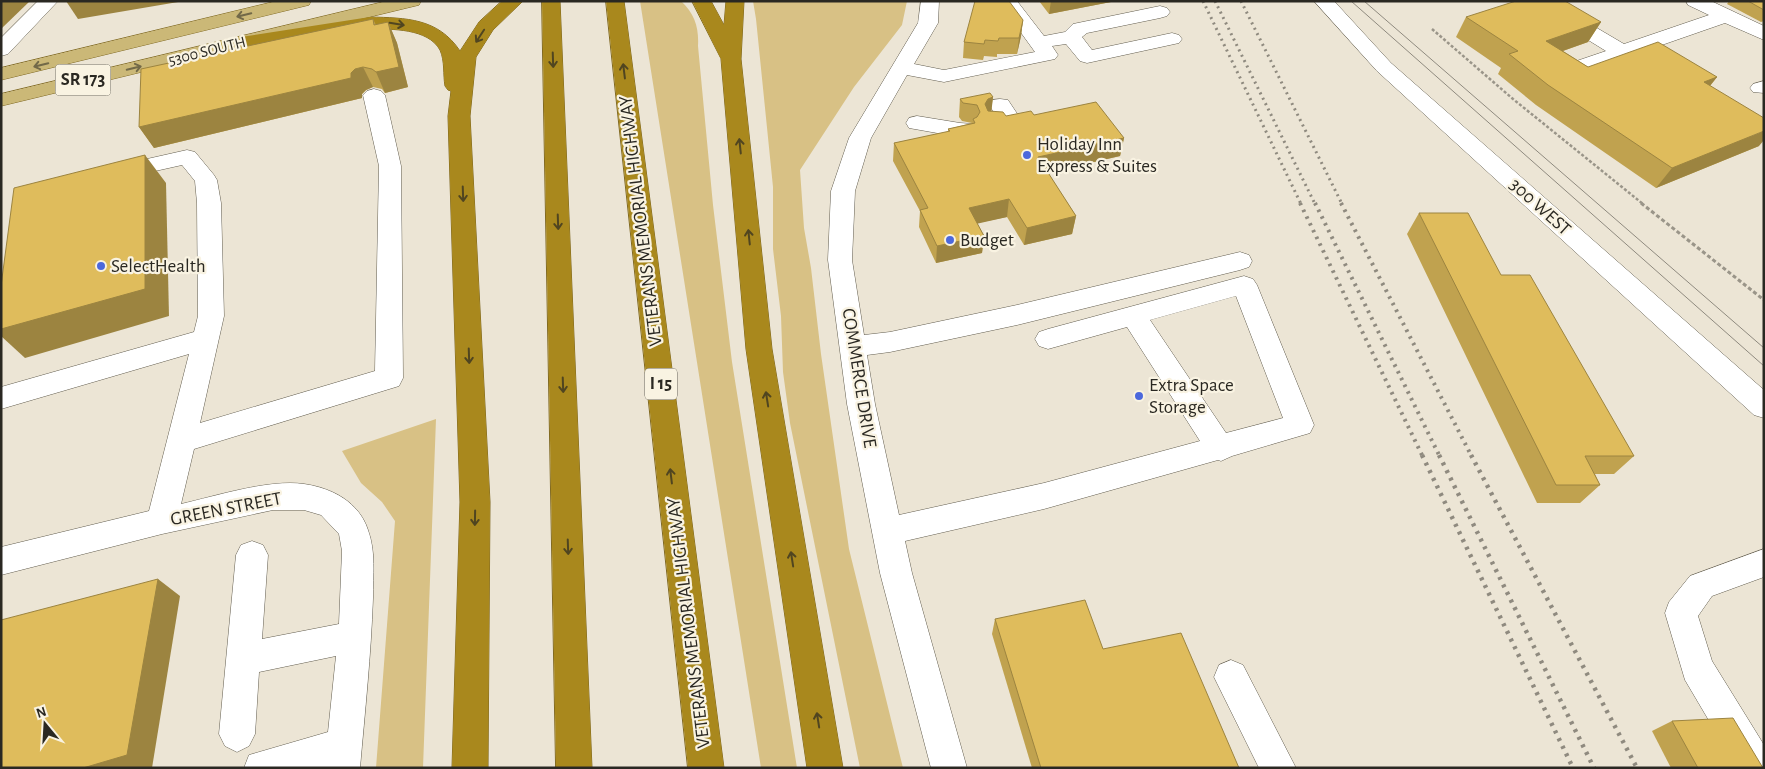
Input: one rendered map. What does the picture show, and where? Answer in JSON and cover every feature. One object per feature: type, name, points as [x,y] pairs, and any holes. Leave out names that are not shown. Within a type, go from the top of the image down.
[{"type":"highway","points":[[459,116],[466,57],[486,26],[514,1]]},
{"type":"highway","name":"VETERANS MEMORIAL HIGHWAY","points":[[615,1],[706,768]]},
{"type":"highway","points":[[701,1],[731,59]]},
{"type":"highway","points":[[735,1],[731,59],[760,349],[825,768]]},
{"type":"highway","points":[[551,6],[574,768]]},
{"type":"highway","points":[[228,45],[370,23],[391,23],[433,31],[450,50],[459,116],[475,502],[470,768]]},
{"type":"main road","name":"5300 SOUTH","points":[[1,74],[302,1]]},
{"type":"main road","name":"5300 SOUTH","points":[[1,100],[412,1]]},
{"type":"street","points":[[1,50],[49,1]]},
{"type":"street","name":"COMMERCE DRIVE","points":[[930,1],[928,23],[860,138],[843,191],[840,260],[861,404],[896,573],[950,768]]},
{"type":"street","points":[[902,68],[944,76],[1048,56],[1007,1]]},
{"type":"street","name":"300 WEST","points":[[1323,1],[1384,68],[1764,407]]},
{"type":"street","points":[[1695,1],[1764,34]]},
{"type":"street","points":[[1545,5],[1624,53]]},
{"type":"street","points":[[1038,43],[1071,37],[1080,28],[1160,12]]},
{"type":"street","points":[[1566,71],[1624,53],[1726,16]]},
{"type":"street","points":[[1071,37],[1087,57],[1172,40]]},
{"type":"street","points":[[180,441],[389,378],[390,166],[374,96]]},
{"type":"street","points":[[917,122],[960,130],[966,129]]},
{"type":"street","points":[[90,179],[186,149],[206,180],[209,203],[211,316],[162,521]]},
{"type":"street","points":[[852,346],[890,342],[1017,316],[1240,261]]},
{"type":"street","points":[[887,531],[1044,496],[1300,426],[1244,285],[1048,338]]},
{"type":"street","points":[[1133,315],[1221,449]]},
{"type":"street","points":[[1,398],[206,340]]},
{"type":"street","name":"GREEN STREET","points":[[1,561],[162,521],[273,497],[304,497],[331,505],[344,517],[353,530],[358,551],[355,638],[343,756]]},
{"type":"street","points":[[237,734],[252,555]]},
{"type":"street","points":[[1757,768],[1697,668],[1680,613],[1701,586],[1764,563]]},
{"type":"street","points":[[243,659],[312,644],[355,638]]},
{"type":"street","points":[[1231,677],[1278,768]]},
{"type":"street","points":[[262,768],[343,756]]},
{"type":"path","points":[[1432,30],[1592,164],[1764,300]]},
{"type":"shaded area","points":[[640,1],[681,1],[690,11],[697,27],[713,205],[732,362],[797,768],[761,768]]},
{"type":"shaded area","points":[[753,1],[907,1],[902,25],[854,87],[800,170],[804,228],[849,549],[903,768],[860,768],[790,423],[783,372],[781,316],[773,249],[773,187]]},
{"type":"shaded area","points":[[436,419],[423,768],[376,768],[395,521],[382,502],[361,483],[342,451]]},
{"type":"building","points":[[975,1],[1009,1],[1023,20],[1019,38],[999,38],[998,41],[985,40],[984,44],[964,42]]},
{"type":"building","points":[[1516,1],[1565,1],[1601,22],[1546,41],[1588,67],[1658,42],[1717,77],[1704,82],[1764,118],[1764,131],[1672,168],[1548,85],[1509,54],[1518,51],[1466,17]]},
{"type":"building","points":[[1748,1],[1764,1],[1764,10]]},
{"type":"building","points":[[373,19],[374,25],[388,22],[399,67],[376,72],[363,67],[355,69],[351,73],[351,78],[139,127],[141,69]]},
{"type":"building","points":[[990,93],[993,97],[988,99],[985,104],[988,111],[1003,112],[1006,116],[1031,111],[1034,115],[1096,102],[1124,138],[1038,157],[1076,216],[1027,228],[1009,199],[969,208],[984,236],[937,246],[920,210],[928,208],[894,143],[950,131],[948,129],[975,123],[973,119],[980,112],[977,105],[963,103],[960,99]]},
{"type":"building","points":[[145,155],[145,289],[1,329],[1,286],[14,188]]},
{"type":"building","points":[[1419,213],[1468,213],[1501,275],[1530,275],[1634,456],[1585,456],[1600,485],[1556,485]]},
{"type":"building","points":[[158,579],[127,755],[83,768],[1,768],[1,620]]},
{"type":"building","points":[[1085,600],[1103,649],[1181,633],[1239,768],[1041,768],[995,619]]},
{"type":"building","points":[[1733,718],[1763,768],[1698,768],[1672,721]]},
{"type":"tram line","points":[[1351,1],[1764,366]]},
{"type":"tram line","points":[[1364,1],[1764,348]]},
{"type":"railway","points":[[1203,1],[1301,204]]},
{"type":"railway","points":[[1215,1],[1315,204]]},
{"type":"railway","points":[[1241,1],[1342,204]]},
{"type":"railway","points":[[1300,203],[1423,457]]},
{"type":"railway","points":[[1315,203],[1440,457]]},
{"type":"railway","points":[[1341,203],[1472,457]]},
{"type":"railway","points":[[1422,455],[1573,768]]},
{"type":"railway","points":[[1439,455],[1594,768]]},
{"type":"railway","points":[[1471,455],[1637,768]]},
{"type":"place","name":"Holiday Inn Express & Suites","points":[[1027,155]]},
{"type":"place","name":"Budget","points":[[950,240]]},
{"type":"place","name":"SelectHealth","points":[[101,266]]},
{"type":"place","name":"Extra Space Storage","points":[[1139,396]]}]
